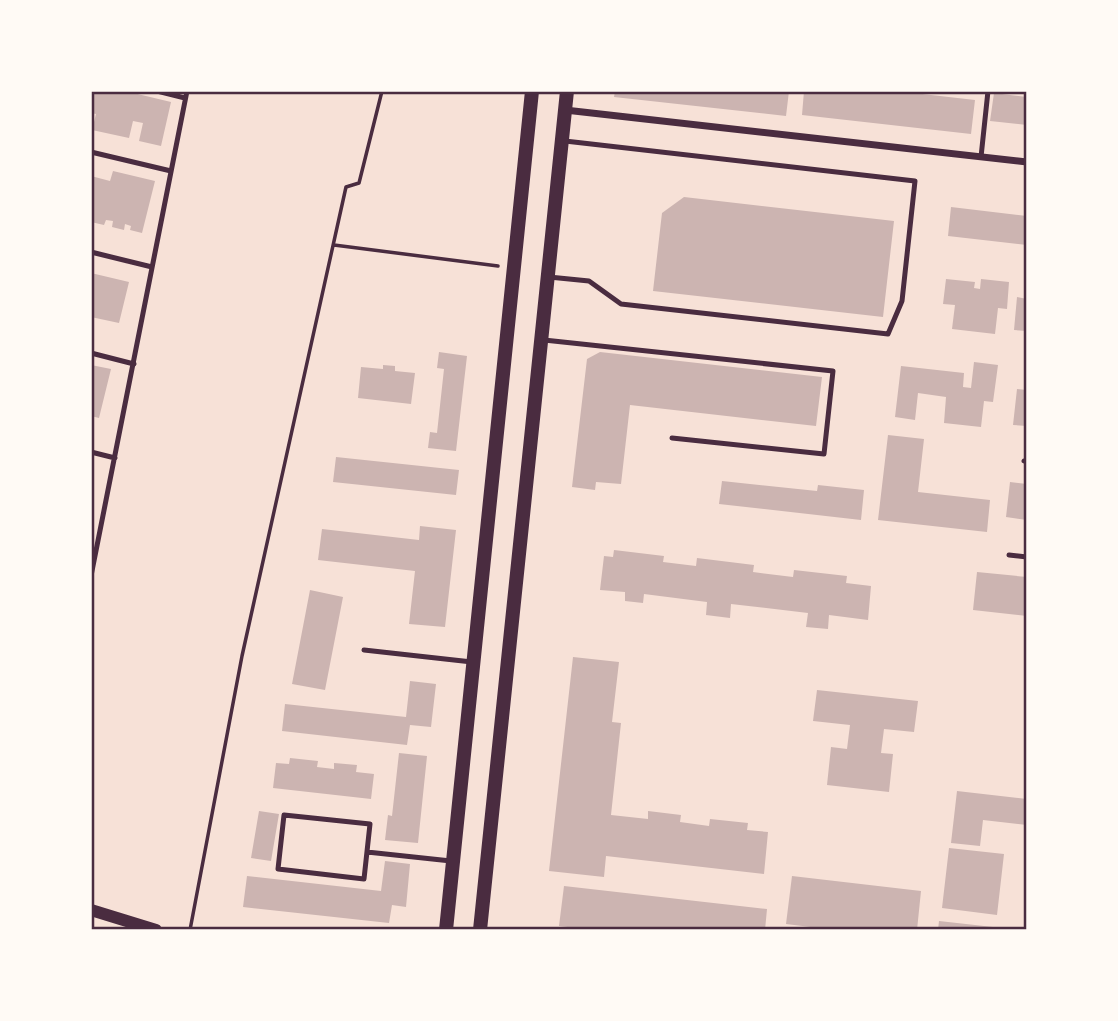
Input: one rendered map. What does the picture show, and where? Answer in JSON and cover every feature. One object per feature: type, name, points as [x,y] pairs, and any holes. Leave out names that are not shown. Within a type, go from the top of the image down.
[{"type":"main road","points":[[446,930],[532,91]]},
{"type":"main road","points":[[480,930],[567,91]]},
{"type":"street","points":[[565,110],[1027,162]]},
{"type":"street","points":[[91,910],[156,930]]},
{"type":"lane","points":[[91,576],[94,543],[115,458],[186,94],[158,91]]},
{"type":"lane","points":[[981,157],[988,91]]},
{"type":"lane","points":[[548,276],[589,281],[621,304],[888,334],[902,301],[915,181],[562,141]]},
{"type":"lane","points":[[91,152],[171,171]]},
{"type":"lane","points":[[91,252],[152,267]]},
{"type":"lane","points":[[541,339],[833,371],[824,454],[672,438]]},
{"type":"lane","points":[[91,353],[134,363]]},
{"type":"lane","points":[[91,452],[115,458]]},
{"type":"lane","points":[[1009,555],[1027,557]]},
{"type":"lane","points":[[364,650],[473,662]]},
{"type":"lane","points":[[284,815],[370,824],[367,852],[364,879],[278,869],[284,815]]},
{"type":"lane","points":[[367,852],[453,862]]},
{"type":"path","points":[[190,930],[242,656],[346,187],[359,183],[382,91]]},
{"type":"path","points":[[334,245],[514,268]]},
{"type":"building","points":[[91,91],[125,91],[171,102],[161,146],[139,141],[143,123],[133,121],[129,138],[92,130],[96,114],[91,113]]},
{"type":"building","points":[[615,91],[789,91],[786,116],[614,97]]},
{"type":"building","points":[[804,91],[896,91],[975,100],[971,134],[802,115]]},
{"type":"building","points":[[994,93],[1027,97],[1027,125],[990,121]]},
{"type":"building","points":[[113,171],[155,181],[142,233],[130,230],[131,226],[125,224],[124,230],[112,227],[113,221],[106,220],[104,225],[91,222],[91,176],[110,181]]},
{"type":"building","points":[[684,197],[894,221],[883,317],[653,291],[662,213]]},
{"type":"building","points":[[951,207],[1027,216],[1027,245],[948,236]]},
{"type":"building","points":[[91,273],[129,282],[119,323],[91,317]]},
{"type":"building","points":[[946,279],[975,282],[974,288],[980,289],[981,279],[1009,282],[1007,309],[998,308],[995,334],[952,329],[955,305],[943,304]]},
{"type":"building","points":[[1017,297],[1027,299],[1027,331],[1014,330]]},
{"type":"building","points":[[439,352],[467,356],[456,451],[428,448],[430,432],[437,433],[444,369],[437,368]]},
{"type":"building","points":[[600,352],[822,377],[816,426],[630,405],[621,484],[596,482],[595,490],[572,487],[587,359]]},
{"type":"building","points":[[974,362],[998,365],[993,402],[984,401],[981,427],[944,423],[946,397],[918,393],[915,420],[895,417],[901,366],[964,373],[963,387],[971,388]]},
{"type":"building","points":[[91,365],[111,369],[99,418],[91,416]]},
{"type":"building","points":[[383,365],[395,366],[395,371],[415,373],[411,404],[358,398],[361,367],[383,369]]},
{"type":"building","points":[[1017,389],[1027,390],[1027,426],[1013,425]]},
{"type":"building","points":[[888,435],[924,439],[918,492],[990,500],[987,532],[878,520]]},
{"type":"building","points":[[336,457],[459,470],[456,495],[333,482]]},
{"type":"building","points":[[722,481],[817,491],[818,485],[864,490],[861,520],[719,504]]},
{"type":"building","points":[[1010,482],[1027,484],[1027,520],[1006,517]]},
{"type":"building","points":[[420,526],[456,530],[445,627],[409,624],[415,571],[318,560],[322,529],[419,540]]},
{"type":"building","points":[[614,550],[664,556],[663,562],[696,566],[697,558],[754,565],[753,572],[793,577],[794,570],[847,576],[846,583],[871,586],[868,620],[829,615],[828,629],[806,627],[808,613],[731,604],[730,618],[706,615],[707,602],[644,594],[643,603],[625,601],[625,592],[600,590],[604,556],[613,557]]},
{"type":"building","points":[[977,572],[1027,577],[1027,616],[973,610]]},
{"type":"building","points":[[310,590],[343,597],[325,690],[292,684]]},
{"type":"building","points":[[573,657],[619,662],[612,722],[621,723],[611,815],[648,819],[648,811],[681,815],[680,822],[709,826],[710,819],[748,823],[747,830],[768,832],[764,874],[606,856],[604,877],[549,871]]},
{"type":"building","points":[[410,681],[436,684],[431,727],[410,725],[407,745],[282,731],[285,704],[406,717]]},
{"type":"building","points":[[817,690],[918,701],[914,732],[884,729],[881,753],[893,754],[889,792],[827,785],[831,747],[847,749],[850,725],[813,721]]},
{"type":"building","points":[[399,753],[427,756],[418,843],[385,840],[388,815],[392,816]]},
{"type":"building","points":[[290,758],[318,761],[317,767],[334,769],[334,763],[357,765],[356,772],[374,774],[371,799],[273,788],[276,763],[289,764]]},
{"type":"building","points":[[957,791],[1027,799],[1027,825],[983,820],[980,846],[951,843]]},
{"type":"building","points":[[259,811],[279,814],[271,861],[251,858]]},
{"type":"building","points":[[949,848],[1004,854],[997,915],[942,908]]},
{"type":"building","points":[[385,861],[410,864],[406,907],[392,905],[389,923],[243,907],[247,876],[381,891]]},
{"type":"building","points":[[792,876],[921,891],[917,930],[835,930],[786,924]]},
{"type":"building","points":[[564,886],[767,909],[765,930],[593,930],[559,926]]},
{"type":"building","points":[[939,921],[1002,928],[1002,930],[938,930]]}]
